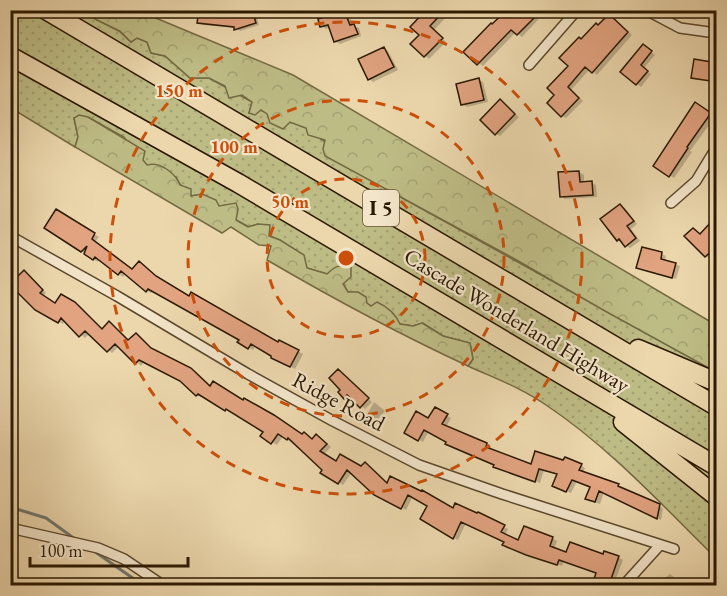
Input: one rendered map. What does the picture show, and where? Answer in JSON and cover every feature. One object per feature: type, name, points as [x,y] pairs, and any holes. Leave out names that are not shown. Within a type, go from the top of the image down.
[{"type":"highway","name":"Cascade Wonderland Highway","points":[[46,10],[717,406]]},
{"type":"highway","name":"Cascade Wonderland Highway","points":[[10,56],[238,183],[717,466]]},
{"type":"highway","points":[[576,323],[717,382]]},
{"type":"highway","points":[[567,378],[717,495]]},
{"type":"street","points":[[528,64],[577,10]]},
{"type":"street","points":[[646,10],[680,28],[717,33]]},
{"type":"street","points":[[671,203],[696,181],[717,148]]},
{"type":"street","name":"Ridge Road","points":[[10,236],[248,374],[419,465],[674,549]]},
{"type":"street","points":[[10,528],[98,548],[124,559],[164,585]]},
{"type":"street","points":[[623,585],[660,545]]},
{"type":"green space","points":[[77,10],[84,14],[91,13],[95,19],[119,31],[131,42],[137,38],[147,42],[151,53],[165,56],[190,78],[209,78],[252,102],[249,113],[260,110],[306,128],[397,195],[716,372],[716,558],[634,477],[569,421],[527,393],[468,366],[473,359],[470,343],[443,336],[423,323],[413,326],[400,324],[348,292],[343,283],[327,274],[307,268],[280,240],[269,236],[258,224],[249,227],[236,220],[228,206],[205,203],[185,190],[176,177],[147,166],[124,137],[88,117],[74,118],[78,137],[75,147],[11,108],[10,11]]},
{"type":"green space","points":[[77,11],[139,11],[293,75],[716,325],[716,372],[325,156],[323,149],[325,140],[308,135],[306,128],[290,122],[283,129],[270,123],[267,114],[261,110],[255,115],[249,113],[252,102],[242,95],[229,98],[225,86],[209,78],[190,78],[165,56],[151,53],[147,42],[137,38],[131,42],[120,31],[95,19],[91,13],[84,14]]},
{"type":"green space","points":[[79,115],[88,117],[145,151],[143,160],[147,165],[162,166],[175,176],[180,185],[191,189],[191,196],[202,194],[216,200],[219,206],[236,203],[238,209],[236,220],[248,227],[258,224],[270,225],[269,236],[304,255],[307,268],[327,274],[338,266],[351,267],[351,277],[343,284],[348,292],[358,292],[366,297],[367,303],[371,306],[377,302],[385,306],[400,324],[413,326],[422,323],[443,336],[470,343],[473,359],[468,366],[366,315],[267,260],[271,246],[259,245],[231,227],[222,233],[75,147],[78,137],[74,118]]},
{"type":"building","points":[[199,10],[242,10],[242,13],[252,10],[256,23],[234,30],[234,27],[197,23]]},
{"type":"building","points":[[344,10],[350,25],[354,24],[358,34],[334,42],[328,25],[320,27],[318,19]]},
{"type":"building","points":[[426,10],[445,10],[430,26],[443,38],[424,57],[410,44],[419,35],[410,27]]},
{"type":"building","points":[[507,10],[542,10],[517,35],[511,30],[477,65],[463,52]]},
{"type":"building","points":[[609,14],[628,32],[592,73],[585,67],[568,87],[579,98],[561,117],[547,103],[554,95],[547,88],[568,66],[559,58],[579,37],[581,39],[596,23],[598,25]]},
{"type":"building","points":[[643,44],[652,51],[641,65],[648,71],[636,85],[620,72]]},
{"type":"building","points":[[384,47],[394,67],[368,80],[358,59]]},
{"type":"building","points":[[694,59],[717,63],[717,82],[691,78]]},
{"type":"building","points":[[479,78],[484,100],[461,105],[456,84]]},
{"type":"building","points":[[500,99],[515,114],[495,135],[480,120]]},
{"type":"building","points":[[695,102],[711,113],[669,177],[653,166]]},
{"type":"building","points":[[579,171],[580,182],[592,181],[593,195],[560,197],[558,172]]},
{"type":"building","points":[[620,204],[634,221],[627,226],[636,238],[625,247],[619,239],[617,241],[600,219]]},
{"type":"building","points":[[56,209],[95,233],[92,239],[132,269],[139,261],[156,276],[189,296],[191,292],[278,342],[279,340],[299,350],[290,367],[271,358],[251,344],[248,349],[237,342],[239,340],[148,289],[146,292],[121,271],[118,275],[95,257],[93,260],[84,254],[87,246],[81,252],[44,228]]},
{"type":"building","points":[[711,222],[717,228],[717,246],[705,257],[684,236],[693,228],[700,234]]},
{"type":"building","points":[[642,247],[662,252],[661,259],[676,263],[672,278],[636,268]]},
{"type":"building","points":[[10,269],[18,276],[24,270],[43,290],[40,293],[55,303],[61,294],[75,302],[102,329],[109,321],[128,340],[136,333],[151,348],[191,368],[210,386],[213,381],[243,400],[244,398],[274,415],[302,434],[304,432],[312,439],[316,434],[327,444],[320,451],[336,461],[340,454],[361,466],[365,462],[387,483],[390,476],[422,490],[453,508],[455,503],[478,512],[505,525],[501,532],[518,540],[524,526],[553,537],[550,546],[566,552],[570,542],[603,554],[604,551],[619,556],[609,585],[594,579],[596,573],[559,560],[557,565],[526,555],[502,545],[504,542],[461,522],[453,539],[420,519],[427,506],[408,495],[401,509],[374,495],[347,470],[338,484],[320,473],[322,470],[288,438],[287,440],[278,434],[271,444],[260,436],[263,432],[226,409],[225,411],[198,394],[196,396],[180,381],[139,360],[135,364],[115,344],[107,352],[85,331],[79,337],[61,318],[58,323],[35,310],[10,285]]},
{"type":"building","points":[[338,369],[369,398],[360,408],[347,395],[344,399],[338,392],[340,390],[329,378]]},
{"type":"building","points":[[435,407],[448,414],[442,424],[487,443],[486,447],[531,464],[535,451],[563,460],[565,457],[582,464],[579,470],[619,484],[618,486],[660,504],[657,519],[599,491],[595,502],[585,499],[590,487],[572,480],[566,492],[552,486],[557,474],[539,469],[535,482],[493,467],[494,465],[445,444],[446,442],[424,430],[418,441],[404,433],[416,411],[428,418]]},
{"type":"waterway","points":[[10,507],[46,518],[75,539]]},
{"type":"waterway","points":[[91,549],[144,586]]}]
